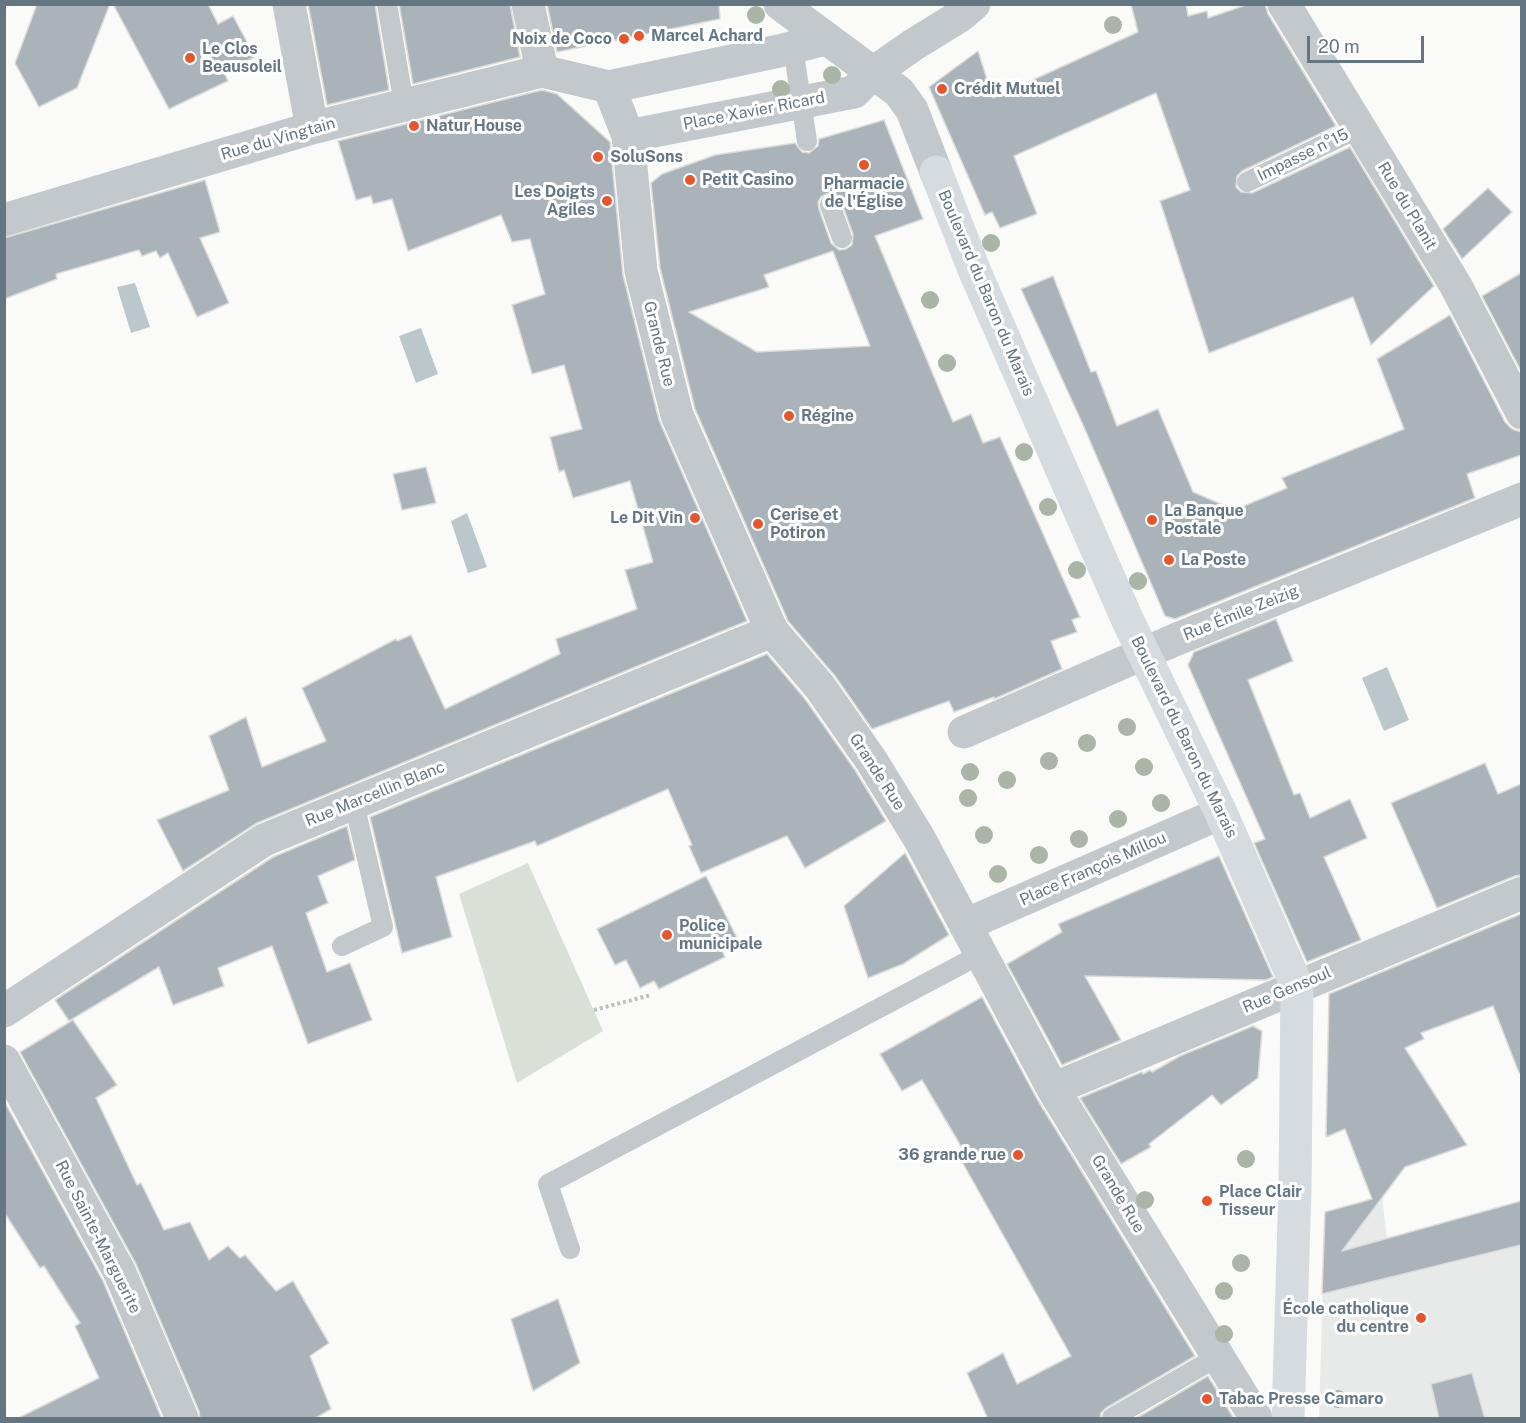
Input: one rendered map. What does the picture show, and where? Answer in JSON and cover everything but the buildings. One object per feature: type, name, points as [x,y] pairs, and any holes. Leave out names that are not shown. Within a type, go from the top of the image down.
[{"type":"main road","name":"Boulevard du Baron du Marais","points":[[936,172],[980,283],[1143,654],[1221,813],[1297,986],[1295,1188],[1288,1419]]},
{"type":"street","points":[[289,4],[312,129]]},
{"type":"street","points":[[528,4],[548,72],[609,87],[825,39]]},
{"type":"street","points":[[780,4],[873,73]]},
{"type":"street","name":"Place Xavier Ricard","points":[[628,136],[854,92],[873,73],[960,16],[974,4]]},
{"type":"street","name":"Rue du Planit","points":[[1284,4],[1456,286],[1521,413]]},
{"type":"street","name":"Rue du Vingtain","points":[[4,220],[312,129],[548,72]]},
{"type":"street","name":"Boulevard du Baron du Marais","points":[[873,73],[899,92],[912,110],[936,172]]},
{"type":"street","name":"Grande Rue","points":[[609,87],[628,136],[641,271],[677,415],[772,631],[820,687],[871,760],[919,838],[1053,1089],[1256,1419]]},
{"type":"street","name":"Rue Émile Zeizig","points":[[964,732],[1143,654],[1521,499]]},
{"type":"street","name":"Rue Marcellin Blanc","points":[[4,1011],[264,840],[772,631]]},
{"type":"street","name":"Place François Millou","points":[[965,925],[1221,813]]},
{"type":"street","name":"Rue Gensoul","points":[[1053,1089],[1521,893]]},
{"type":"street","name":"Rue Sainte-Marguerite","points":[[4,1060],[120,1273],[182,1419]]},
{"type":"lane","points":[[387,4],[404,105]]},
{"type":"lane","points":[[793,47],[807,141]]},
{"type":"lane","name":"Impasse n°15","points":[[1247,182],[1359,128]]},
{"type":"lane","points":[[830,205],[842,238]]},
{"type":"lane","points":[[342,946],[383,927],[354,803]]},
{"type":"lane","points":[[570,1249],[548,1184],[981,954]]},
{"type":"lane","points":[[1113,1419],[1217,1357]]},
{"type":"path","points":[[594,1010],[651,994]]},
{"type":"shaded area","points":[[135,283],[150,327],[131,333],[117,287]]},
{"type":"shaded area","points":[[421,328],[438,374],[416,383],[399,336]]},
{"type":"shaded area","points":[[467,513],[487,567],[468,573],[451,521]]},
{"type":"shaded area","points":[[1387,667],[1409,720],[1384,731],[1362,678]]},
{"type":"shaded area","points":[[528,863],[603,1031],[517,1083],[459,894]]},
{"type":"shaded area","name":"École catholique du centre","points":[[1382,1196],[1387,1239],[1521,1201],[1521,1418],[1319,1418],[1325,1212]]},
{"type":"place","name":"Marcel Achard","points":[[639,36]]},
{"type":"place","name":"Noix de Coco","points":[[624,39]]},
{"type":"place","name":"Le Clos Beausoleil","points":[[190,58]]},
{"type":"place","name":"Crédit Mutuel","points":[[942,89]]},
{"type":"place","name":"Natur House","points":[[414,126]]},
{"type":"place","name":"SoluSons","points":[[598,157]]},
{"type":"place","name":"Pharmacie de l'Église","points":[[864,165]]},
{"type":"place","name":"Petit Casino","points":[[690,180]]},
{"type":"place","name":"Les Doigts Agiles","points":[[607,201]]},
{"type":"place","name":"Régine","points":[[789,416]]},
{"type":"place","name":"Le Dit Vin","points":[[695,518]]},
{"type":"place","name":"La Banque Postale","points":[[1152,520]]},
{"type":"place","name":"Cerise et Potiron","points":[[758,524]]},
{"type":"place","name":"La Poste","points":[[1169,560]]},
{"type":"place","name":"Police municipale","points":[[667,935]]},
{"type":"place","name":"36 grande rue","points":[[1018,1155]]},
{"type":"place","name":"Place Clair Tisseur","points":[[1207,1201]]},
{"type":"place","name":"École catholique du centre","points":[[1421,1318]]},
{"type":"place","name":"Tabac Presse Camaro","points":[[1207,1399]]}]
